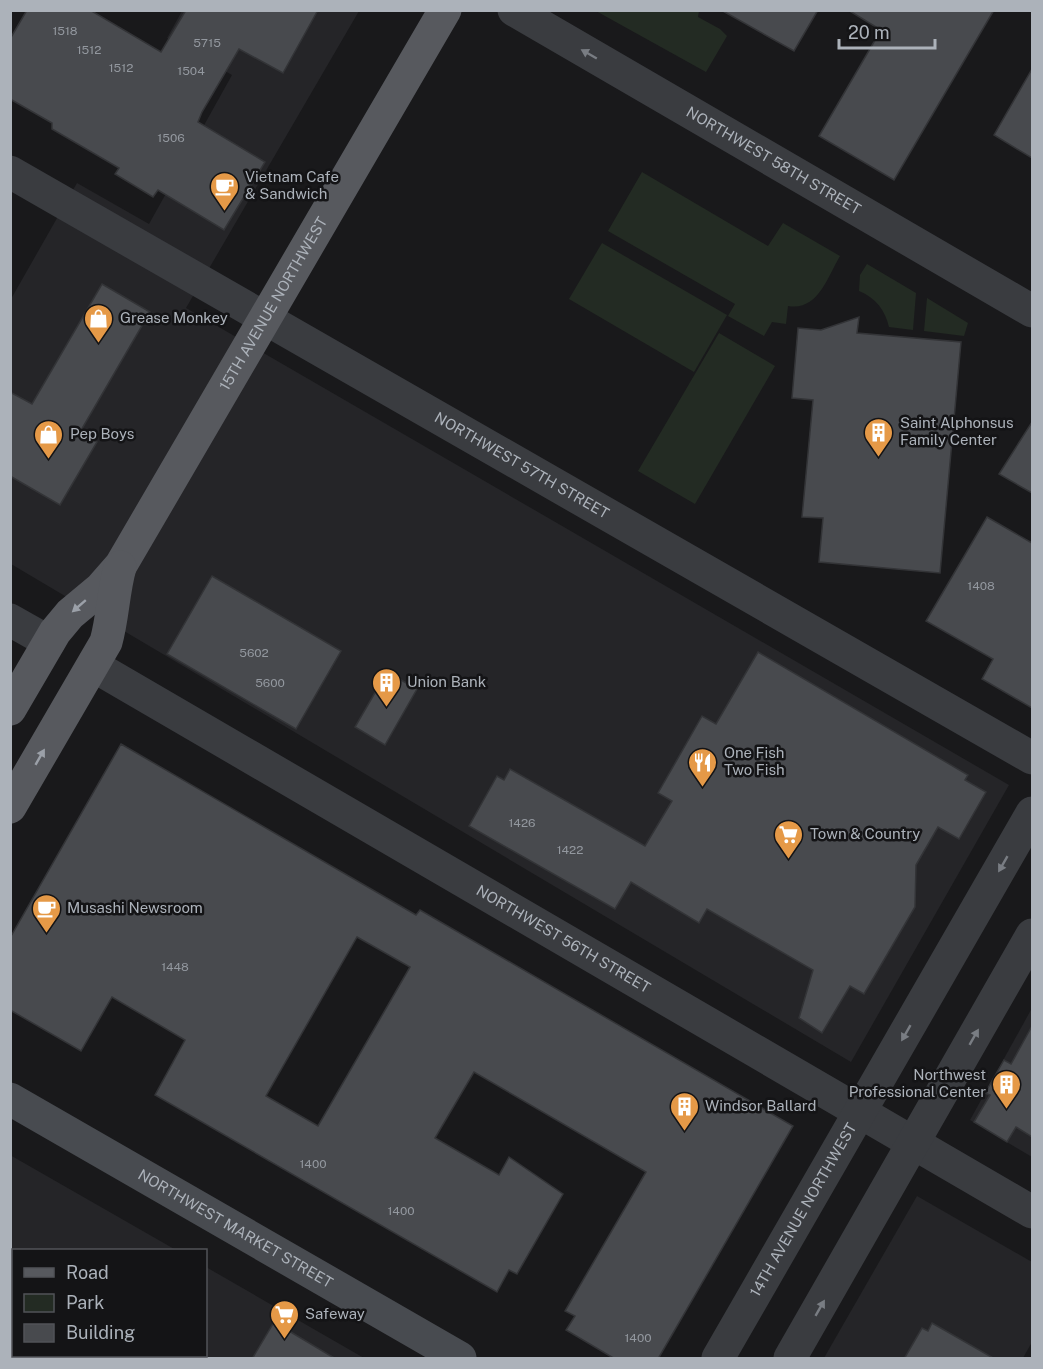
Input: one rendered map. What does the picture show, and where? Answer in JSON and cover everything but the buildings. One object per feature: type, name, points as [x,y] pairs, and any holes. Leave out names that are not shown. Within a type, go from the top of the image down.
[{"type":"main road","name":"15TH AVENUE NORTHWEST","points":[[10,709],[50,642],[70,614],[100,590],[121,565],[445,10]]},
{"type":"main road","name":"15TH AVENUE NORTHWEST","points":[[10,807],[94,666],[108,635],[115,584],[121,565]]},
{"type":"main road","name":"NORTHWEST MARKET STREET","points":[[10,1099],[460,1359]]},
{"type":"street","name":"NORTHWEST 58TH STREET","points":[[514,10],[1032,311]]},
{"type":"street","name":"NORTHWEST 57TH STREET","points":[[10,172],[1032,758]]},
{"type":"street","points":[[10,620],[50,642]]},
{"type":"street","name":"NORTHWEST 56TH STREET","points":[[94,666],[1032,1212]]},
{"type":"street","name":"14TH AVENUE NORTHWEST","points":[[718,1359],[1032,813]]},
{"type":"street","points":[[790,1359],[1032,935]]},
{"type":"shaded area","points":[[182,11],[359,11],[186,308],[1009,785],[851,1062],[11,564],[11,299],[77,183],[149,224],[232,75],[167,38]]},
{"type":"shaded area","name":"Northwest Professional Center","points":[[1032,1008],[1032,1157],[970,1120]]},
{"type":"shaded area","points":[[10,1155],[174,1249],[12,1249],[12,1357],[207,1357],[207,1268],[364,1358],[11,1358]]},
{"type":"shaded area","points":[[917,1196],[1032,1262],[1032,1342],[1023,1358],[824,1358]]},
{"type":"green space","points":[[596,11],[699,11],[698,17],[720,29],[727,36],[706,72]]},
{"type":"green space","points":[[642,172],[768,246],[783,223],[840,256],[826,283],[814,298],[798,306],[788,306],[786,324],[772,322],[764,336],[728,316],[735,304],[608,231]]},
{"type":"green space","points":[[602,243],[727,315],[694,372],[569,299]]},
{"type":"green space","points":[[867,264],[916,293],[913,330],[889,327],[879,305],[859,291],[860,275]]},
{"type":"green space","points":[[927,298],[968,323],[964,336],[924,331]]},
{"type":"green space","points":[[719,333],[775,366],[695,504],[638,471]]},
{"type":"place","name":"Vietnam Cafe & Sandwich","points":[[224,212]]},
{"type":"place","name":"Grease Monkey","points":[[99,344]]},
{"type":"place","name":"Saint Alphonsus Family Center","points":[[879,458]]},
{"type":"place","name":"Pep Boys","points":[[49,460]]},
{"type":"place","name":"Union Bank","points":[[386,708]]},
{"type":"place","name":"One Fish Two Fish","points":[[703,788]]},
{"type":"place","name":"Town & Country","points":[[789,860]]},
{"type":"place","name":"Musashi Newsroom","points":[[46,934]]},
{"type":"place","name":"Northwest Professional Center","points":[[1007,1110]]},
{"type":"place","name":"Windsor Ballard","points":[[684,1132]]},
{"type":"place","name":"Safeway","points":[[284,1340]]}]
